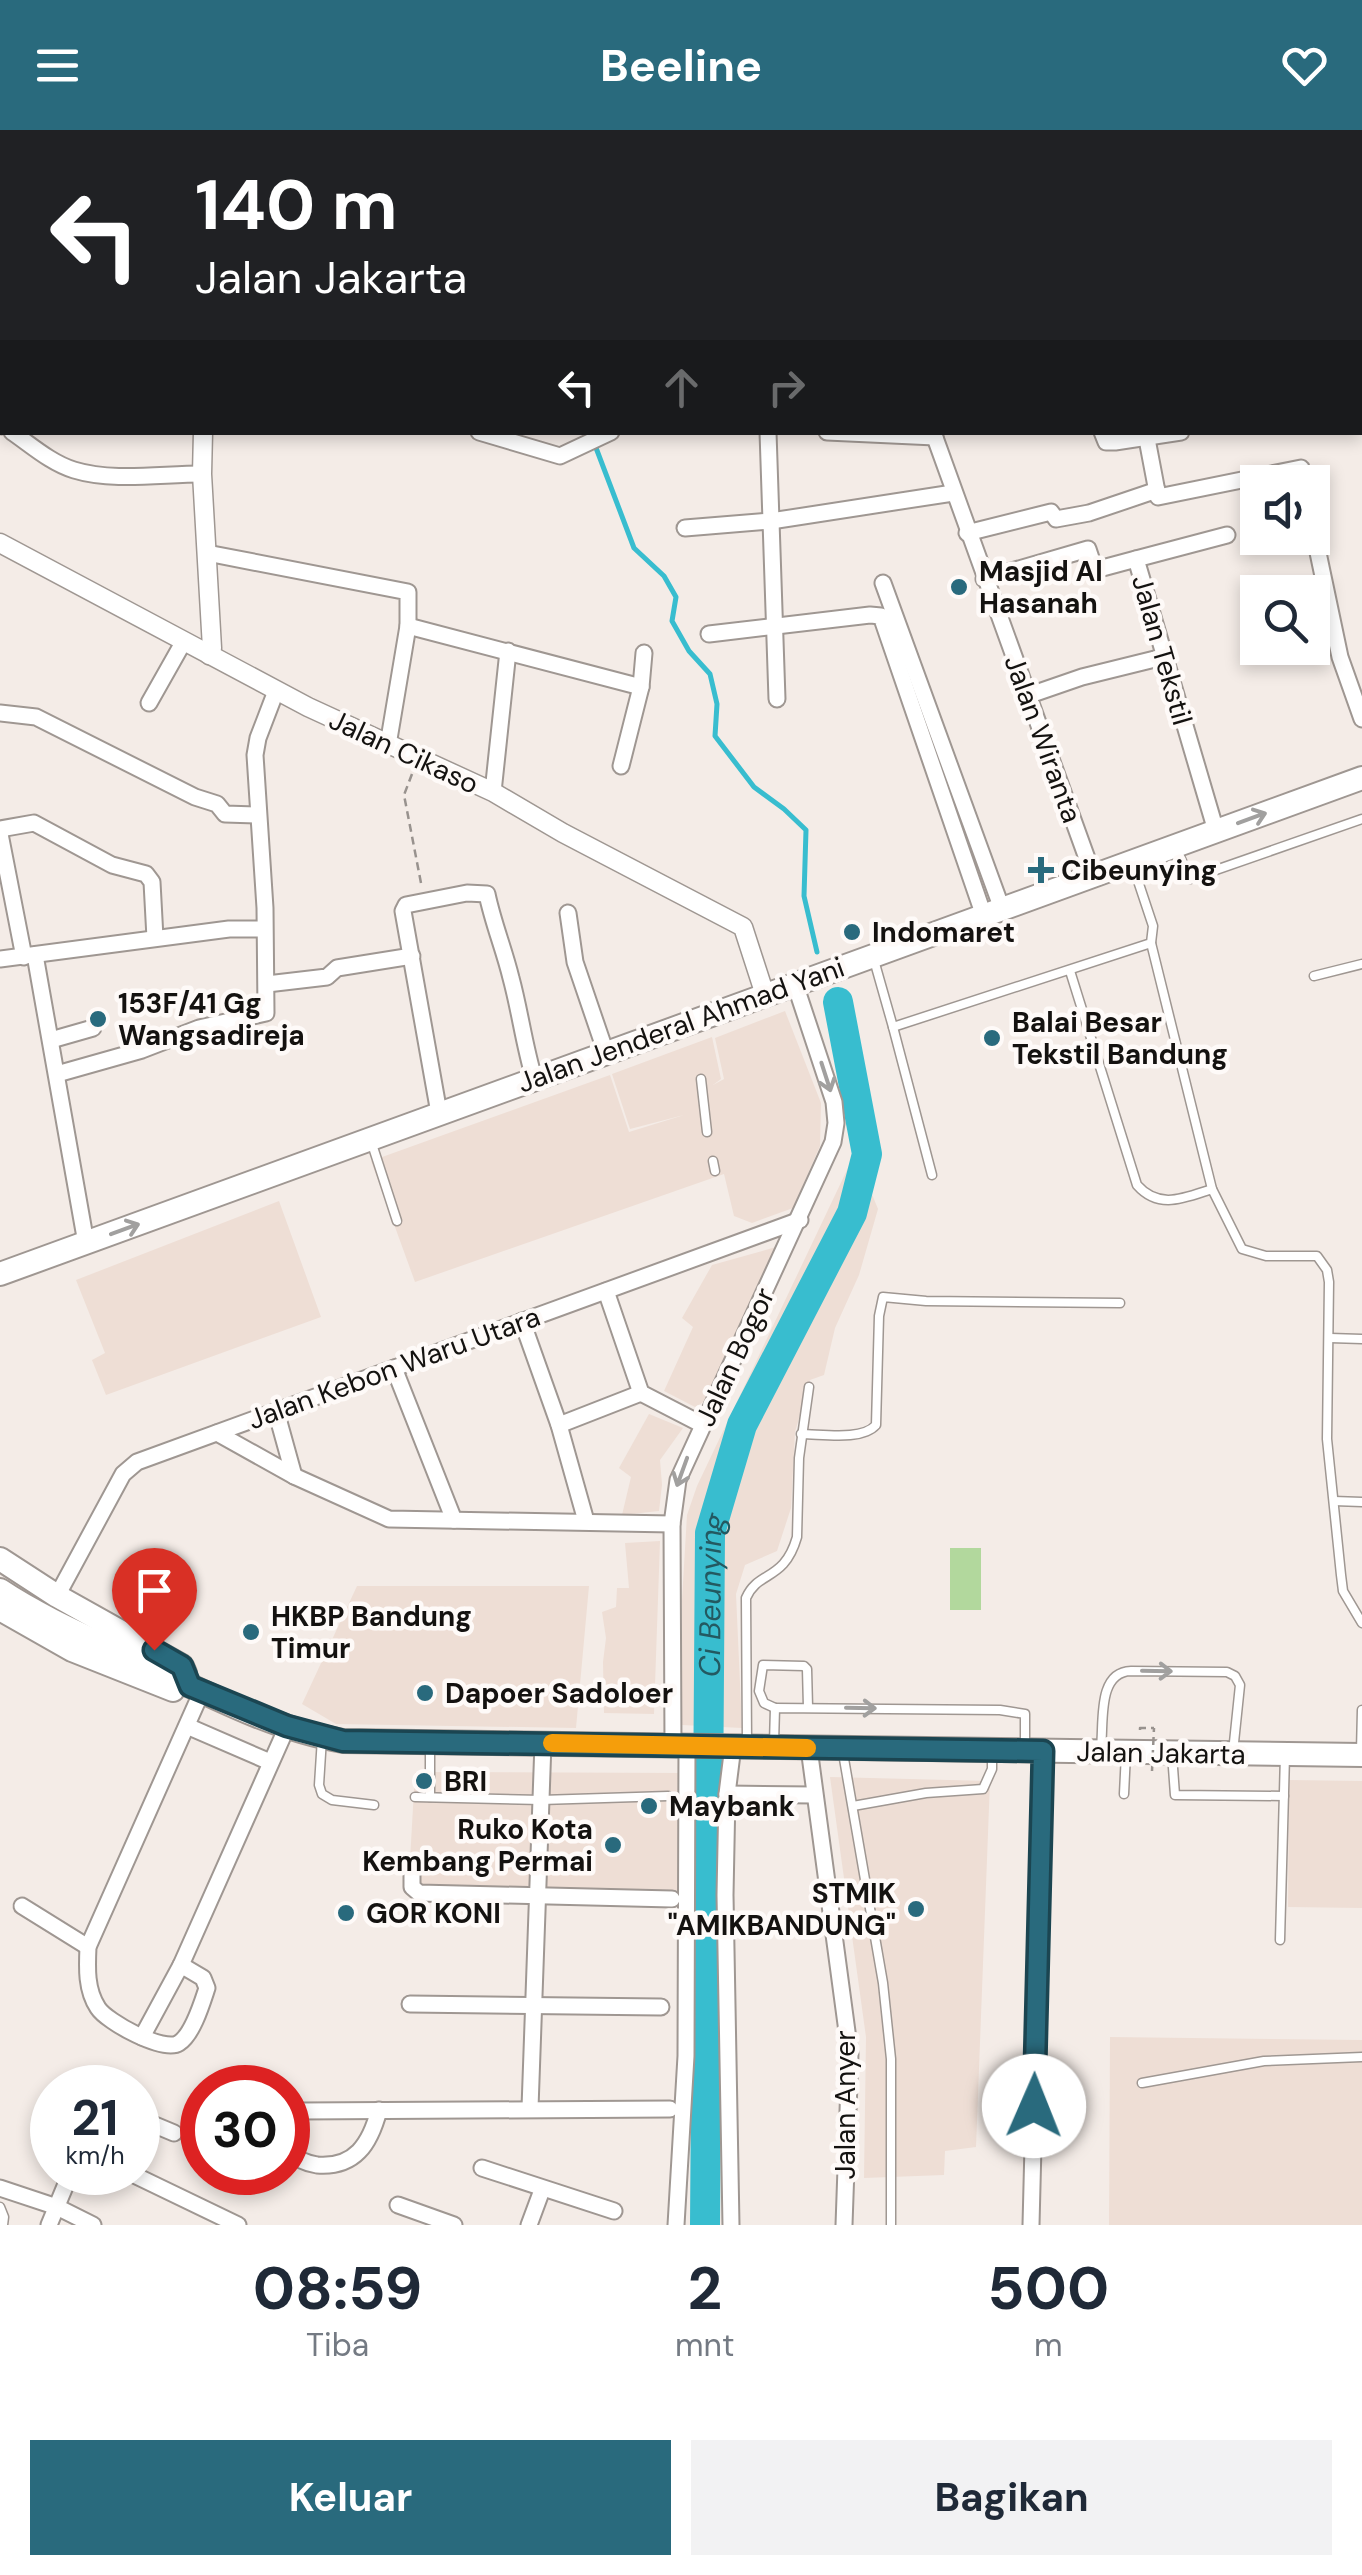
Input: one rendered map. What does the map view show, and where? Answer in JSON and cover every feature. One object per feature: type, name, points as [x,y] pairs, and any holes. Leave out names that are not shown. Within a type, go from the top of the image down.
[{"type":"main road","name":"Jalan Jenderal Ahmad Yani","points":[[0,1274],[1362,778]]},
{"type":"main road","name":"Jalan Jakarta","points":[[0,1559],[56,1596],[182,1666],[196,1688]]},
{"type":"main road","name":"Jalan Jakarta","points":[[0,1590],[196,1688],[322,1737],[430,1743],[1361,1755]]},
{"type":"main road","name":"Jalan Jakarta","points":[[0,1609],[72,1650],[126,1674],[169,1691],[196,1688]]},
{"type":"street","points":[[16,435],[74,470],[110,476],[202,474]]},
{"type":"street","points":[[203,435],[212,648],[209,655]]},
{"type":"street","points":[[488,435],[560,456],[606,435]]},
{"type":"street","points":[[534,451],[537,435]]},
{"type":"street","points":[[768,435],[777,698]]},
{"type":"street","name":"Jalan Wiranta","points":[[934,435],[1093,875]]},
{"type":"street","points":[[1103,435],[1106,442],[1166,435]]},
{"type":"street","points":[[1147,439],[1158,497],[1240,480]]},
{"type":"street","points":[[967,533],[1051,512],[1056,519],[1088,512],[1157,490]]},
{"type":"street","points":[[685,528],[771,521],[953,492]]},
{"type":"street","name":"Jalan Tekstil","points":[[1216,831],[1136,559],[1227,535]]},
{"type":"street","name":"Jalan Cikaso","points":[[0,542],[276,691],[493,792],[743,927],[765,996]]},
{"type":"street","points":[[984,580],[1088,549],[1094,570],[1136,559]]},
{"type":"street","points":[[206,553],[408,592],[408,626],[388,745]]},
{"type":"street","points":[[1319,555],[1340,657],[1362,719]]},
{"type":"street","points":[[883,583],[993,912]]},
{"type":"street","points":[[709,634],[870,615],[882,618],[993,912]]},
{"type":"street","points":[[408,626],[641,686]]},
{"type":"street","points":[[150,703],[184,641]]},
{"type":"street","points":[[493,792],[508,651]]},
{"type":"street","points":[[621,766],[641,686],[644,653]]},
{"type":"street","points":[[1027,696],[1164,657]]},
{"type":"street","points":[[57,1074],[142,1050],[199,1028],[266,1013],[255,755],[276,691]]},
{"type":"street","points":[[0,713],[36,717],[194,798],[217,804],[225,814],[258,815]]},
{"type":"street","points":[[86,1243],[51,1040],[0,830],[34,824],[112,865],[146,874],[152,882],[155,938]]},
{"type":"street","points":[[440,1112],[403,910],[406,904],[466,893],[486,894],[511,977],[534,1078]]},
{"type":"street","points":[[568,913],[576,962],[606,1053]]},
{"type":"street","points":[[0,959],[263,928]]},
{"type":"street","points":[[268,990],[327,977],[338,968],[412,956]]},
{"type":"street","name":"Jalan Bogor","points":[[676,2225],[686,2056],[684,1745],[672,1524],[678,1480],[800,1220],[832,1142],[834,1102],[795,984]]},
{"type":"street","points":[[51,1040],[92,1028]]},
{"type":"street","name":"Jalan Kebon Waru Utara","points":[[56,1596],[123,1474],[152,1454],[800,1220]]},
{"type":"street","points":[[606,1291],[641,1393],[704,1425]]},
{"type":"street","points":[[522,1321],[559,1425],[586,1521]]},
{"type":"street","points":[[394,1368],[454,1520]]},
{"type":"street","points":[[559,1425],[641,1393]]},
{"type":"street","points":[[276,1411],[294,1476]]},
{"type":"street","points":[[217,1433],[294,1476],[389,1518],[672,1524]]},
{"type":"street","points":[[181,1965],[203,1978],[208,1988],[184,2040],[174,2046],[142,2037],[100,2012],[87,1975],[88,1947],[187,1726],[196,1688]]},
{"type":"street","points":[[187,1726],[270,1762]]},
{"type":"street","points":[[142,2037],[181,1965],[287,1726]]},
{"type":"street","points":[[530,2108],[543,1742]]},
{"type":"street","points":[[731,2225],[725,1895],[727,1794],[736,1746]]},
{"type":"street","name":"Jalan Anyer","points":[[809,1748],[850,2054],[844,2225]]},
{"type":"street","points":[[1031,2225],[1034,1751]]},
{"type":"street","points":[[727,1794],[814,1795]]},
{"type":"street","points":[[412,1863],[412,1887],[419,1893],[672,1899]]},
{"type":"street","points":[[22,1906],[88,1947]]},
{"type":"street","points":[[410,2004],[661,2006]]},
{"type":"street","points":[[310,2110],[670,2109]]},
{"type":"street","points":[[310,2163],[336,2166],[356,2156],[373,2132],[378,2110]]},
{"type":"street","points":[[160,2127],[174,2133]]},
{"type":"street","points":[[482,2168],[614,2211]]},
{"type":"street","points":[[160,2187],[238,2225]]},
{"type":"street","points":[[0,2188],[56,2207],[93,2225]]},
{"type":"street","points":[[530,2225],[542,2190]]},
{"type":"street","points":[[49,2225],[61,2195]]},
{"type":"street","points":[[398,2205],[454,2225]]},
{"type":"lane","points":[[1175,844],[1190,880],[1362,819]]},
{"type":"lane","points":[[1131,861],[1153,926],[1152,943],[1212,1189],[1242,1249],[1266,1256],[1309,1254],[1323,1262],[1329,1282],[1328,1439],[1343,1591],[1362,1624]]},
{"type":"lane","points":[[893,1028],[1152,943]]},
{"type":"lane","points":[[873,956],[932,1175]]},
{"type":"lane","points":[[1314,976],[1362,964]]},
{"type":"lane","points":[[1070,972],[1137,1185],[1144,1194],[1162,1201],[1212,1189]]},
{"type":"lane","points":[[701,1079],[707,1132]]},
{"type":"lane","points":[[370,1138],[397,1220]]},
{"type":"lane","points":[[801,1434],[862,1433],[876,1425],[878,1316],[883,1297],[1120,1303]]},
{"type":"lane","points":[[1330,1338],[1362,1339]]},
{"type":"lane","points":[[736,1746],[746,1598],[750,1589],[785,1566],[797,1537],[801,1434],[810,1387]]},
{"type":"lane","points":[[1334,1501],[1362,1502]]},
{"type":"lane","points":[[808,1707],[808,1669],[763,1665],[759,1691],[764,1703],[775,1708],[1022,1712],[1034,1751]]},
{"type":"lane","points":[[1100,1752],[1107,1685],[1116,1674],[1130,1670],[1232,1674],[1240,1685],[1232,1754]]},
{"type":"lane","points":[[774,1747],[775,1708]]},
{"type":"lane","points":[[1361,1755],[1362,1710]]},
{"type":"lane","points":[[322,1737],[322,1794],[332,1800],[374,1805]]},
{"type":"lane","points":[[430,1743],[430,1797]]},
{"type":"lane","points":[[843,1748],[883,1983],[891,2059],[891,2225]]},
{"type":"lane","points":[[853,1806],[926,1793],[984,1789],[992,1769],[992,1750]]},
{"type":"lane","points":[[1124,1794],[1126,1752]]},
{"type":"lane","points":[[1172,1753],[1175,1795],[1284,1796]]},
{"type":"lane","points":[[1280,1940],[1285,1754]]},
{"type":"lane","points":[[416,1797],[541,1800],[668,1796]]},
{"type":"lane","points":[[1142,2083],[1264,2061],[1362,2058]]},
{"type":"lane","points":[[0,2207],[2,2225]]},
{"type":"path","points":[[418,759],[404,795],[424,900]]},
{"type":"path","points":[[1140,1732],[1140,1728],[1154,1728],[1152,1771]]},
{"type":"shaded area","points":[[785,1011],[821,1103],[820,1146],[793,1208],[752,1223],[734,1216],[724,1174],[415,1282],[371,1161],[610,1075],[629,1132],[684,1115],[630,1129],[612,1074],[712,1037],[721,1079],[713,1085],[724,1079],[715,1038]]},
{"type":"shaded area","points":[[855,1153],[878,1209],[859,1275],[835,1328],[824,1375],[810,1380],[795,1432],[791,1508],[777,1551],[745,1565],[736,1594],[742,1728],[682,1725],[687,1515],[697,1486]]},
{"type":"shaded area","points":[[279,1201],[321,1317],[106,1395],[92,1360],[105,1353],[76,1280]]},
{"type":"shaded area","points":[[776,1247],[707,1400],[695,1407],[664,1391],[693,1327],[682,1318],[712,1265]]},
{"type":"shaded area","points":[[649,1414],[683,1428],[660,1460],[659,1511],[622,1515],[631,1477],[619,1468]]},
{"type":"shaded area","points":[[660,1541],[654,1714],[604,1713],[606,1638],[602,1612],[616,1607],[617,1588],[629,1588],[625,1543]]},
{"type":"shaded area","points":[[357,1586],[589,1586],[576,1728],[336,1724],[302,1704]]},
{"type":"shaded area","points":[[415,1772],[682,1773],[681,1899],[408,1896]]},
{"type":"shaded area","name":"STMIK \"AMIKBANDUNG\"","points":[[830,1777],[990,1781],[976,2147],[945,2151],[944,2175],[864,2178],[866,2037]]},
{"type":"shaded area","points":[[1289,1780],[1362,1781],[1362,1908],[1288,1907]]},
{"type":"shaded area","points":[[1110,2037],[1362,2040],[1362,2225],[1109,2225]]},
{"type":"green space","points":[[950,1548],[981,1548],[981,1610],[950,1610]]},
{"type":"waterway","name":"Ci Beunying","points":[[591,435],[634,548],[664,576],[676,597],[672,621],[689,651],[710,674],[717,704],[715,736],[754,787],[806,830],[804,896],[817,952]]},
{"type":"waterway","name":"Ci Beunying","points":[[705,2225],[710,1533],[742,1425],[852,1213],[867,1154],[838,1002]]},
{"type":"slow traffic","points":[[552,1743],[807,1748]]},
{"type":"place","name":"Masjid Al Hasanah","points":[[959,587]]},
{"type":"place","name":"Cibeunying","points":[[1041,870]]},
{"type":"place","name":"Indomaret","points":[[852,932]]},
{"type":"place","name":"153F/41 Gg Wangsadireja","points":[[98,1019]]},
{"type":"place","name":"Balai Besar Tekstil Bandung","points":[[992,1038]]},
{"type":"place","name":"HKBP Bandung Timur","points":[[251,1632]]},
{"type":"place","name":"Dapoer Sadoloer","points":[[425,1693]]},
{"type":"place","name":"BRI","points":[[424,1781]]},
{"type":"place","name":"Maybank","points":[[649,1806]]},
{"type":"place","name":"Ruko Kota Kembang Permai","points":[[613,1845]]},
{"type":"place","name":"STMIK \"AMIKBANDUNG\"","points":[[916,1909]]},
{"type":"place","name":"GOR KONI","points":[[346,1913]]},
{"type":"route","points":[[154,1650],[182,1666],[190,1686],[287,1726],[343,1741],[1043,1751],[1034,2106]]}]
